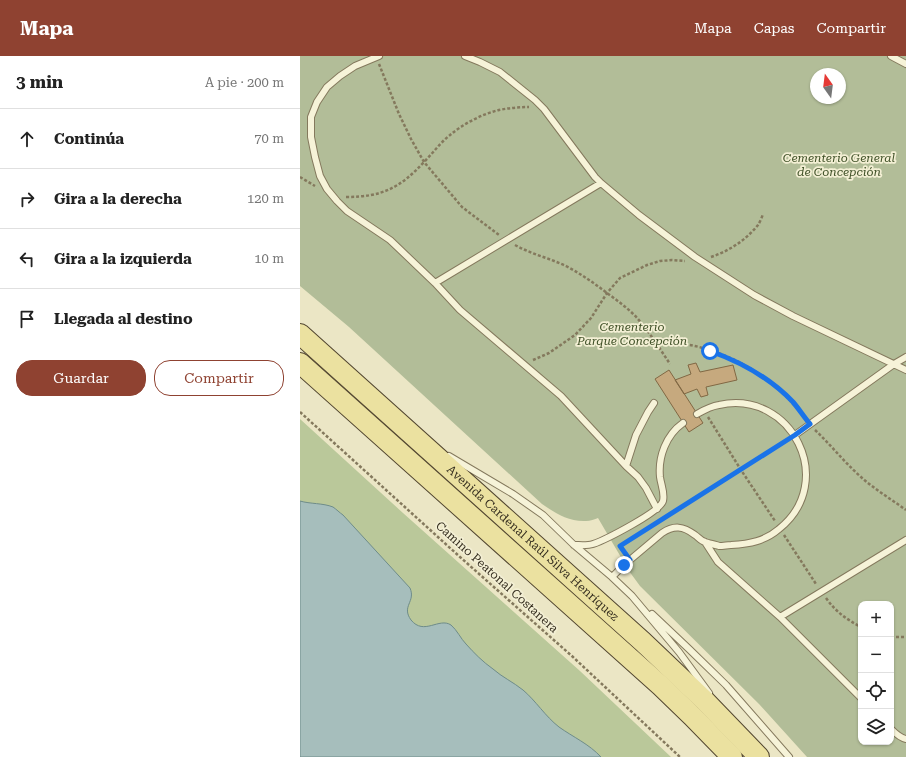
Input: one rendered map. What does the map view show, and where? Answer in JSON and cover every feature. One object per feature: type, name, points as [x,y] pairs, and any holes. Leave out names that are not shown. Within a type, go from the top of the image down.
[{"type":"main road","name":"Avenida Cardenal Raúl Silva Henríquez","points":[[300,334],[644,642],[706,701],[759,757]]},
{"type":"main road","name":"Avenida Cardenal Raúl Silva Henríquez","points":[[300,362],[661,686],[732,757]]},
{"type":"lane","points":[[378,56],[355,66],[340,76],[328,87],[317,102],[311,117],[310,137],[320,176],[327,189],[347,211],[390,240],[435,283],[460,310],[561,396],[638,477],[646,488],[657,509]]},
{"type":"lane","points":[[464,56],[500,72],[535,100],[544,109],[601,184],[639,215],[700,260],[754,295],[793,316],[906,370]]},
{"type":"lane","points":[[891,56],[906,64]]},
{"type":"lane","points":[[435,283],[601,184]]},
{"type":"lane","points":[[795,435],[906,357]]},
{"type":"lane","points":[[626,466],[636,435],[654,403]]},
{"type":"lane","points":[[612,577],[630,560],[667,530],[673,528],[684,529],[705,542],[720,546],[752,543],[774,533],[788,521],[798,506],[803,494],[806,476],[804,458],[800,444],[788,426],[767,410],[749,404],[739,403],[718,405],[697,414]]},
{"type":"lane","points":[[574,545],[591,545],[612,536],[636,523],[657,509],[662,503],[663,497],[660,476],[662,451],[670,437],[683,423]]},
{"type":"lane","points":[[406,430],[437,449]]},
{"type":"lane","points":[[443,452],[527,503],[543,515],[689,649],[726,686],[789,757]]},
{"type":"lane","points":[[780,617],[906,540]]},
{"type":"lane","points":[[705,542],[718,562],[780,617],[858,695]]},
{"type":"lane","points":[[632,596],[679,652],[711,696]]},
{"type":"lane","points":[[715,702],[740,736]]},
{"type":"lane","points":[[894,731],[906,740]]},
{"type":"path","points":[[378,56],[399,114],[411,139],[424,162],[462,207],[506,241],[524,250],[566,266],[590,280],[624,306],[638,319],[670,364]]},
{"type":"path","points":[[300,178],[331,195],[342,197],[366,197],[384,192],[400,184],[451,134],[480,117],[498,110],[516,107],[544,109]]},
{"type":"path","points":[[523,364],[549,353],[575,335],[591,318],[607,293],[620,278],[647,265],[660,261],[700,260],[724,252],[739,243],[758,224],[764,214]]},
{"type":"path","points":[[654,341],[694,346],[728,357],[764,378],[794,403],[830,447],[862,478],[906,510]]},
{"type":"path","name":"Camino Peatonal Costanera","points":[[300,412],[573,657],[680,757]]},
{"type":"path","points":[[620,546],[795,435]]},
{"type":"path","points":[[612,536],[630,560]]},
{"type":"path","points":[[894,637],[906,637]]},
{"type":"green space","name":"Cementerio Parque Concepción","points":[[300,56],[906,56],[906,757],[807,757],[759,704],[640,586],[629,571],[598,518],[588,521],[574,520],[557,514],[542,504],[349,327],[300,286]]},
{"type":"green space","points":[[300,419],[580,671],[671,757],[300,757]]},
{"type":"water","points":[[300,501],[333,507],[343,515],[410,588],[411,597],[407,611],[411,620],[416,624],[426,627],[442,623],[451,625],[464,642],[482,660],[500,675],[523,690],[559,727],[586,744],[601,757],[300,757]]},
{"type":"building","points":[[696,363],[700,372],[733,365],[737,380],[706,387],[708,395],[701,397],[697,389],[684,394],[675,380],[691,374],[688,365]]},
{"type":"building","points":[[669,370],[703,423],[689,432],[655,379]]},
{"type":"route","points":[[624,565],[630,560],[620,546],[810,424],[794,403],[764,378],[728,357],[710,351]]},
{"type":"park label","name":"Cementerio General de Concepción","points":[[839,165]]}]
